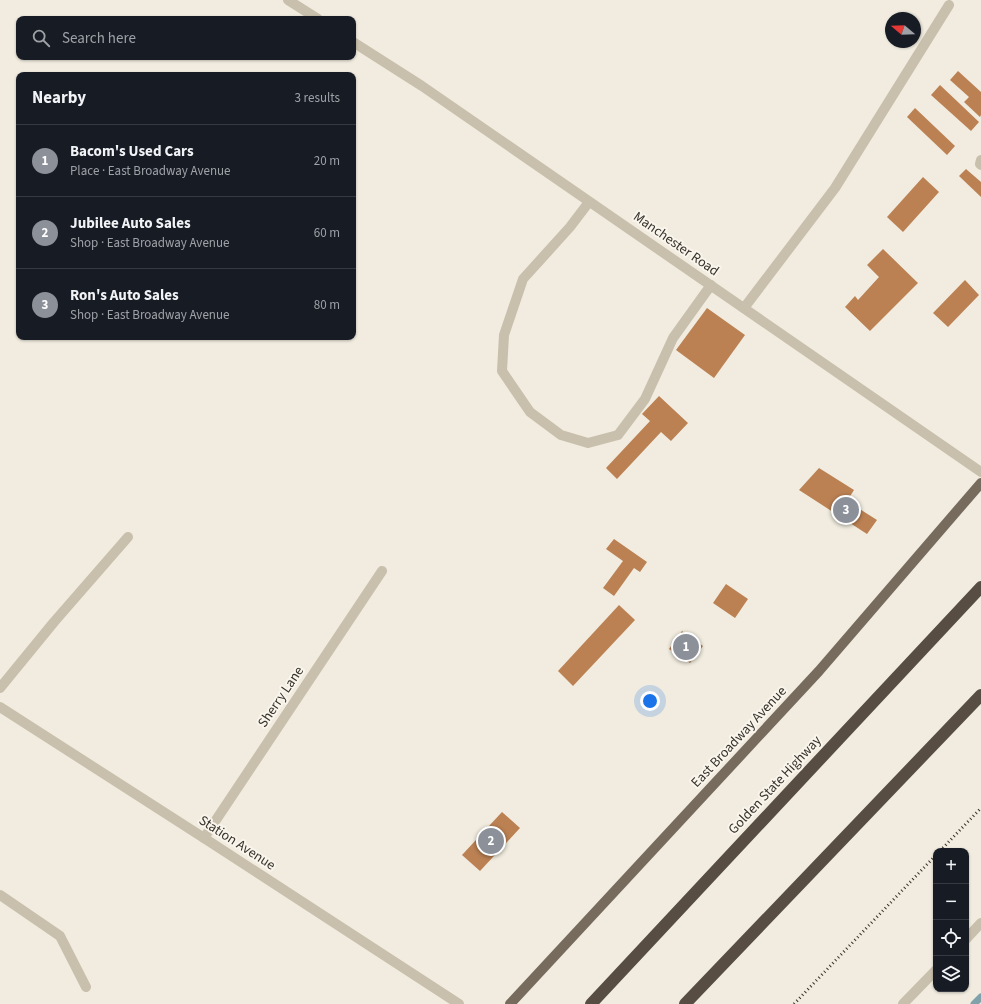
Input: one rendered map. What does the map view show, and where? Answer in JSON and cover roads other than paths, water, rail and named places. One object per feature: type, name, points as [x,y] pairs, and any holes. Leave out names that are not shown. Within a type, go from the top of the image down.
[{"type":"highway","name":"Golden State Highway","points":[[591,1004],[981,587]]},
{"type":"highway","points":[[685,1004],[981,694]]},
{"type":"main road","name":"East Broadway Avenue","points":[[510,1004],[819,671],[981,483]]},
{"type":"street","points":[[288,0],[313,16]]},
{"type":"street","points":[[744,308],[835,188],[949,5]]},
{"type":"street","name":"Manchester Road","points":[[356,44],[422,86],[981,472]]},
{"type":"street","points":[[981,160],[981,165]]},
{"type":"street","points":[[589,202],[570,228],[523,279],[504,335],[502,372],[530,412],[561,435],[588,444],[618,435],[645,399],[673,338],[711,286]]},
{"type":"street","points":[[0,688],[54,622],[128,537]]},
{"type":"street","name":"Sherry Lane","points":[[204,838],[382,572]]},
{"type":"street","name":"Station Avenue","points":[[0,707],[459,1004]]},
{"type":"street","points":[[0,895],[60,936],[86,987]]},
{"type":"street","points":[[969,936],[981,923]]},
{"type":"street","points":[[904,1004],[933,973]]},
{"type":"waterway","points":[[974,1004],[981,997]]},
{"type":"railway","points":[[943,848],[981,808]]},
{"type":"railway","points":[[794,1004],[933,858]]},
{"type":"place","name":"Ron's Auto Sales","points":[[846,510]]},
{"type":"place","name":"Bacom's Used Cars","points":[[686,647]]},
{"type":"place","name":"Jubilee Auto Sales","points":[[491,841]]}]
